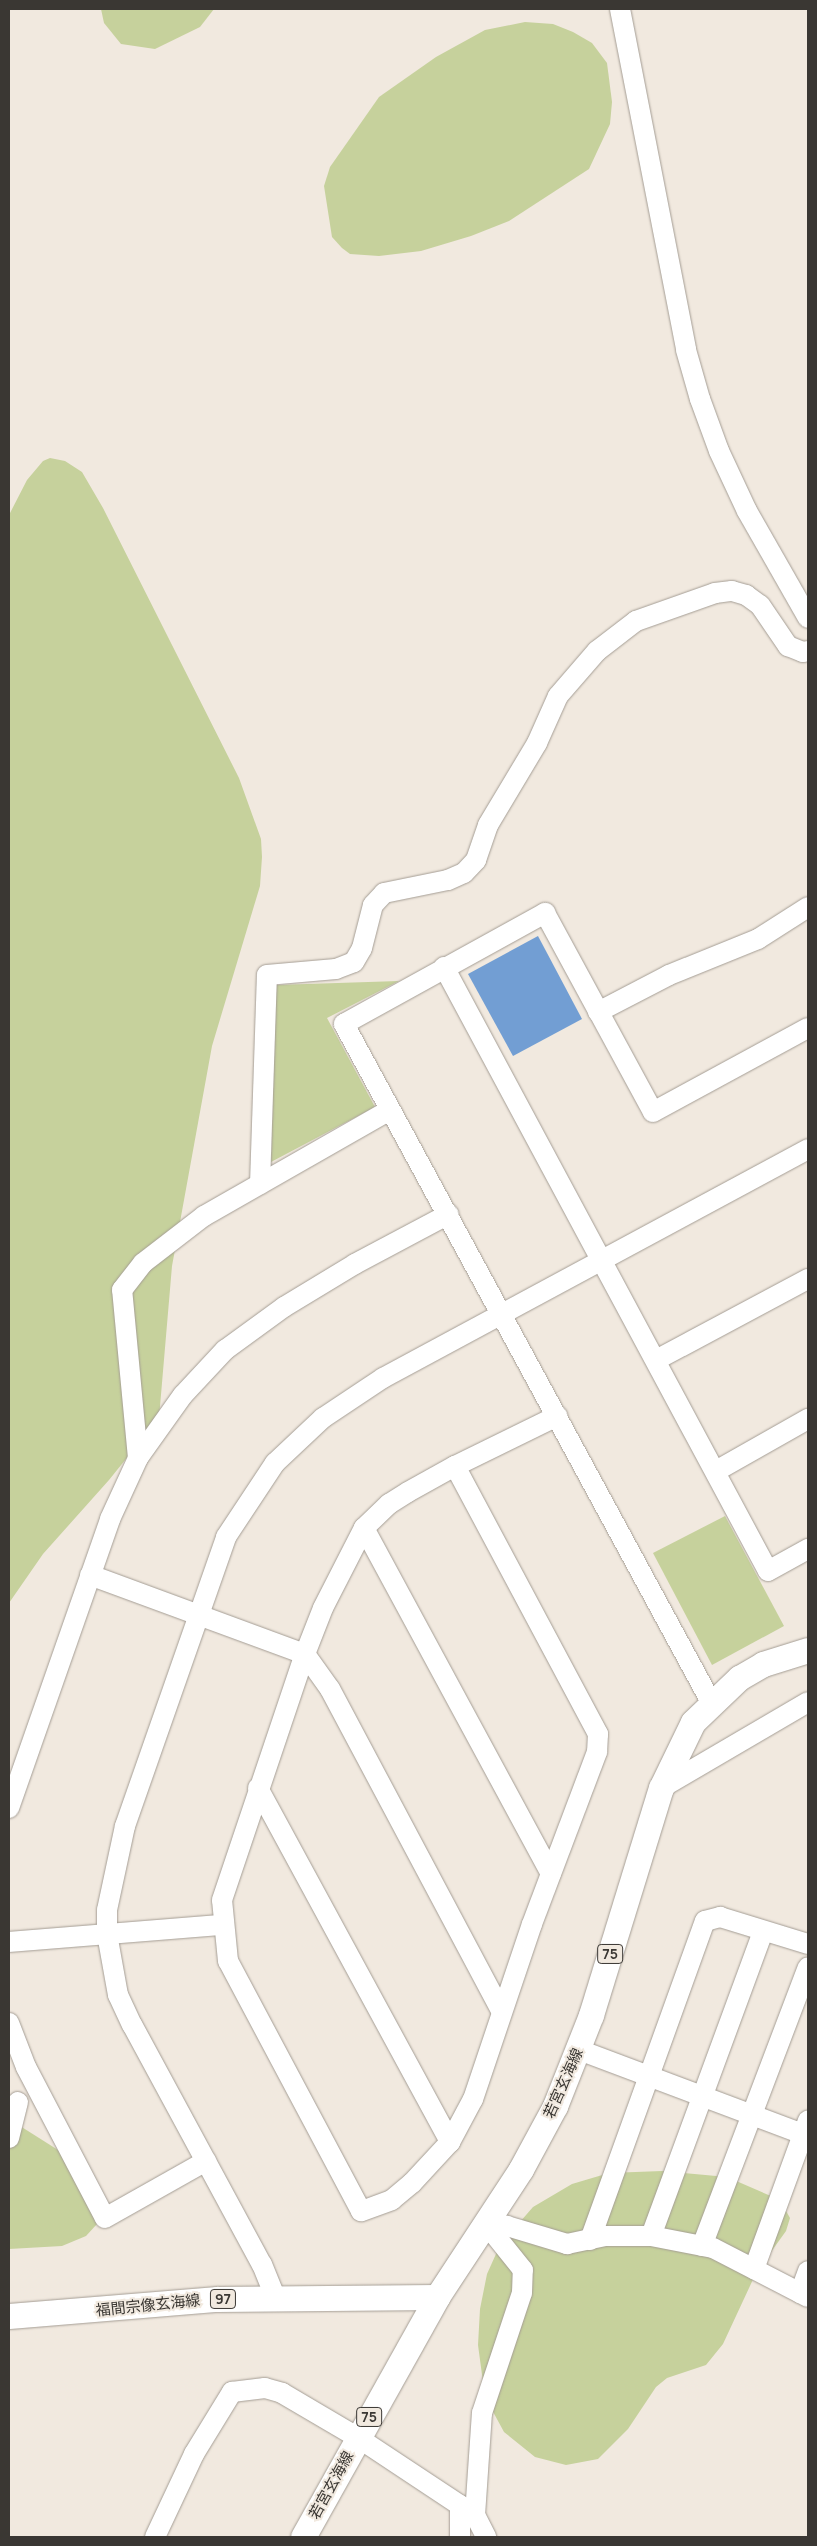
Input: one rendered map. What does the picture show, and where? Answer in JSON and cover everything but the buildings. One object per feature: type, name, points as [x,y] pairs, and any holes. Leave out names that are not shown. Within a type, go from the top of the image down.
[{"type":"main road","name":"若宮玄海線","points":[[303,2537],[357,2437],[437,2297],[521,2169],[555,2106],[579,2050],[661,1788],[693,1722],[711,1702],[738,1678],[763,1664],[808,1650]]},
{"type":"main road","name":"福間宗像玄海線","points":[[9,2316],[217,2298],[437,2297]]},
{"type":"street","points":[[620,9],[686,350],[700,399],[719,451],[747,511],[808,618]]},
{"type":"street","points":[[260,1184],[266,975],[336,969],[354,962],[362,948],[373,904],[384,893],[448,880],[464,873],[476,860],[488,825],[537,743],[558,696],[596,651],[636,620],[715,593],[732,591],[746,596],[760,606],[788,646],[803,652],[808,651]]},
{"type":"street","points":[[598,1012],[668,975],[758,939],[808,907]]},
{"type":"street","points":[[711,1702],[449,1214],[344,1024],[444,967],[545,913],[653,1112],[808,1028]]},
{"type":"street","points":[[444,967],[768,1570],[808,1549]]},
{"type":"street","points":[[138,1458],[122,1290],[143,1263],[204,1216],[390,1110]]},
{"type":"street","points":[[276,2299],[206,2161],[132,2025],[118,1994],[107,1934],[107,1910],[125,1826],[226,1537],[275,1463],[323,1418],[383,1378],[808,1149]]},
{"type":"street","points":[[9,1805],[110,1519],[138,1458],[183,1395],[225,1350],[284,1307],[355,1264],[449,1214]]},
{"type":"street","points":[[656,1360],[808,1279]]},
{"type":"street","points":[[455,1466],[598,1734],[597,1752],[550,1874],[473,2099],[450,2142],[392,2200],[361,2211],[228,1961],[222,1925],[222,1900],[258,1788],[305,1654],[323,1608],[364,1528],[389,1504],[455,1466],[557,1416]]},
{"type":"street","points":[[716,1471],[808,1420]]},
{"type":"street","points":[[364,1528],[550,1874]]},
{"type":"street","points":[[90,1575],[305,1654],[330,1689],[502,2012]]},
{"type":"street","points":[[661,1788],[808,1702]]},
{"type":"street","points":[[258,1788],[450,2142]]},
{"type":"street","points":[[590,2240],[705,1921],[720,1917],[763,1932],[808,1944]]},
{"type":"street","points":[[9,1942],[222,1925]]},
{"type":"street","points":[[651,2236],[763,1932]]},
{"type":"street","points":[[702,2246],[808,1965]]},
{"type":"street","points":[[9,2023],[26,2067],[105,2218],[206,2161]]},
{"type":"street","points":[[579,2050],[752,2115],[807,2130],[754,2269]]},
{"type":"street","points":[[9,2138],[14,2101],[44,2099]]},
{"type":"street","points":[[486,2224],[507,2226],[567,2244],[604,2236],[651,2236],[702,2246],[754,2269],[804,2295],[808,2271]]},
{"type":"street","points":[[460,2537],[468,2510],[482,2413],[522,2293],[523,2270],[486,2224]]},
{"type":"street","points":[[155,2537],[194,2454],[232,2392],[265,2388],[282,2393],[357,2437],[468,2510],[486,2537]]},
{"type":"green space","points":[[101,9],[214,9],[200,27],[155,49],[121,44],[104,23]]},
{"type":"green space","points":[[525,22],[553,24],[573,32],[592,43],[607,63],[612,102],[610,124],[589,169],[509,221],[471,236],[421,251],[379,256],[350,254],[342,248],[332,237],[324,186],[330,167],[379,97],[436,57],[485,30]]},
{"type":"green space","points":[[50,458],[65,461],[82,472],[103,508],[239,778],[261,839],[262,857],[260,886],[212,1046],[172,1266],[159,1418],[109,1480],[43,1554],[9,1603],[9,515],[27,480],[43,461]]},
{"type":"green space","points":[[399,981],[327,1018],[375,1107],[271,1162],[276,985]]},
{"type":"green space","points":[[725,1516],[784,1626],[712,1665],[653,1553]]},
{"type":"green space","points":[[9,2119],[77,2162],[99,2214],[97,2224],[86,2236],[62,2246],[9,2249]]},
{"type":"green space","points":[[662,2171],[727,2177],[780,2200],[790,2218],[786,2231],[756,2273],[723,2344],[706,2365],[667,2378],[656,2387],[628,2429],[598,2459],[566,2465],[535,2457],[504,2432],[485,2397],[478,2345],[480,2309],[487,2274],[500,2245],[533,2207],[572,2184],[609,2173]]},
{"type":"water","points":[[538,936],[582,1019],[513,1056],[468,974]]}]
